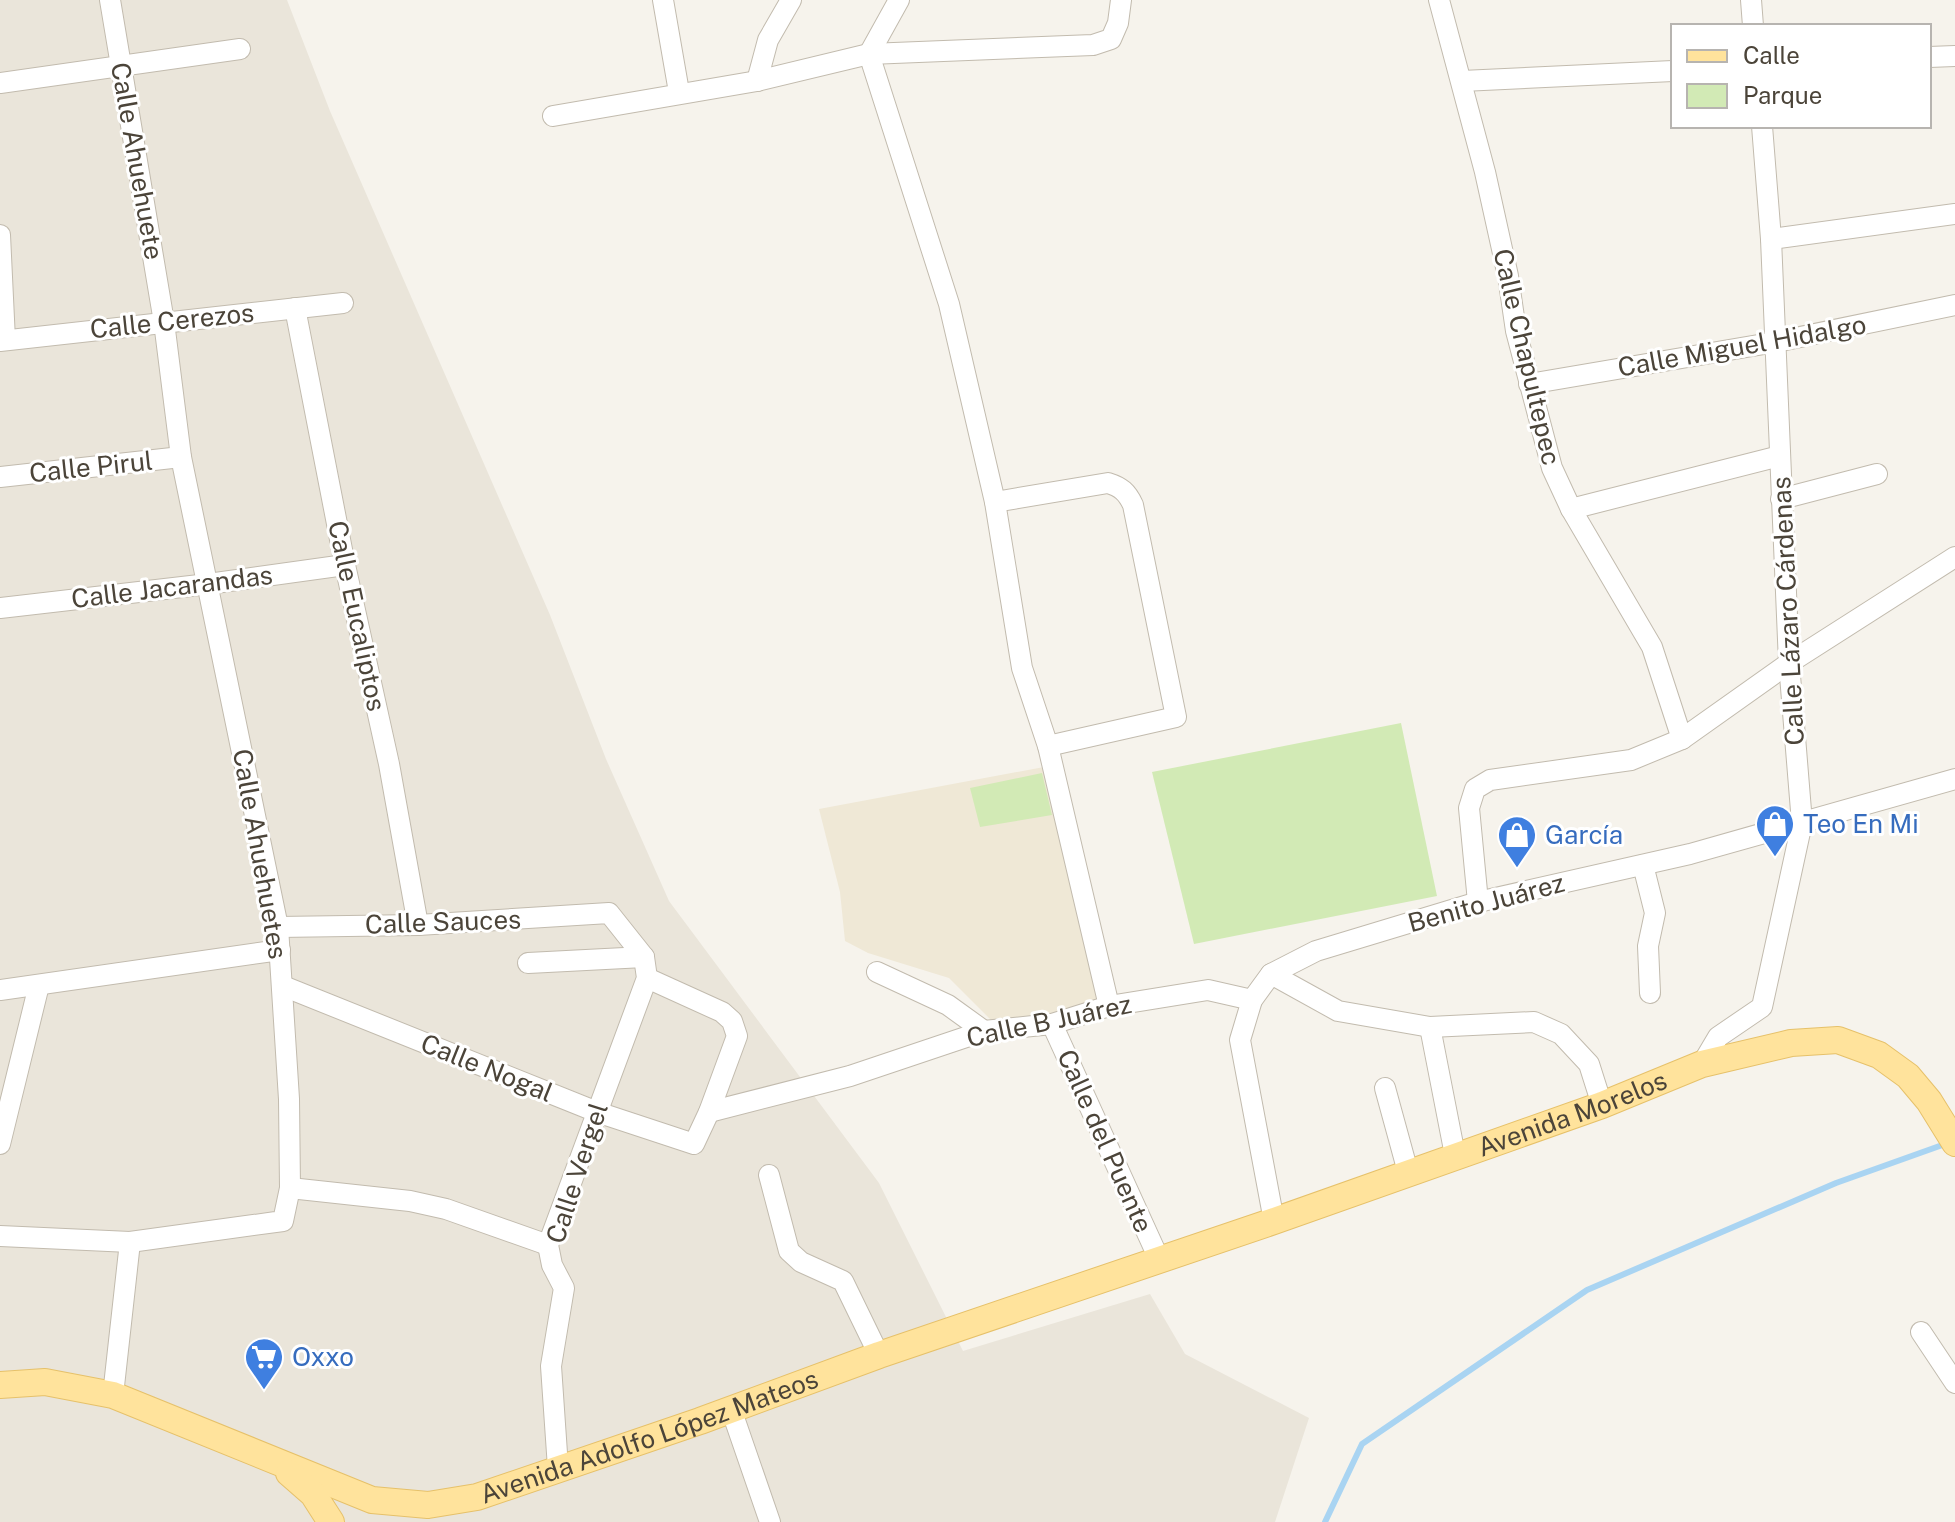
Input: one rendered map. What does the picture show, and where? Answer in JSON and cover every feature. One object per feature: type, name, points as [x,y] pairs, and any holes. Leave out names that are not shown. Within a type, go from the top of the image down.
[{"type":"main road","name":"Avenida Morelos","points":[[1159,1259],[1602,1105],[1702,1064],[1791,1043],[1838,1040],[1879,1055],[1908,1076],[1929,1101],[1955,1143]]},
{"type":"main road","name":"Avenida Adolfo López Mateos","points":[[0,1385],[45,1382],[113,1395],[271,1457],[379,1512],[477,1497],[1159,1259]]},
{"type":"main road","points":[[271,1457],[313,1494],[331,1522]]},
{"type":"main road","points":[[439,1522],[477,1497]]},
{"type":"street","name":"Calle Ahuehuete","points":[[110,0],[164,322],[181,457]]},
{"type":"street","points":[[663,0],[679,92]]},
{"type":"street","points":[[757,81],[768,40],[791,0]]},
{"type":"street","points":[[899,0],[869,54],[949,304],[995,502],[1022,668],[1048,746],[1109,1006]]},
{"type":"street","points":[[553,116],[757,81],[869,54],[1093,45],[1111,39],[1118,23],[1121,0]]},
{"type":"street","name":"Calle Chapultepec","points":[[1439,0],[1498,229],[1529,384],[1552,468],[1571,509],[1652,647],[1682,739]]},
{"type":"street","points":[[1751,0],[1753,24]]},
{"type":"street","points":[[0,83],[240,49]]},
{"type":"street","points":[[1931,57],[1955,56]]},
{"type":"street","points":[[1462,81],[1671,71]]},
{"type":"street","name":"Calle Lázaro Cárdenas","points":[[1702,1064],[1718,1037],[1762,1007],[1802,823],[1789,663],[1771,239],[1762,128]]},
{"type":"street","points":[[1771,239],[1955,214]]},
{"type":"street","points":[[0,235],[2,340]]},
{"type":"street","name":"Calle Cerezos","points":[[2,340],[343,303]]},
{"type":"street","name":"Calle Miguel Hidalgo","points":[[1529,384],[1776,342],[1955,305]]},
{"type":"street","name":"Calle Eucaliptos","points":[[295,308],[345,565],[389,764],[418,925]]},
{"type":"street","points":[[1571,509],[1780,456]]},
{"type":"street","name":"Calle Pirul","points":[[0,477],[181,457]]},
{"type":"street","name":"Calle Ahuehuetes","points":[[130,1242],[283,1221],[290,1188],[289,1099],[278,927],[181,457]]},
{"type":"street","points":[[1781,499],[1877,474]]},
{"type":"street","points":[[995,502],[1108,483],[1128,493],[1133,505],[1176,717],[1048,746]]},
{"type":"street","points":[[1478,902],[1469,808],[1475,789],[1490,780],[1631,760],[1682,739],[1789,663],[1955,557]]},
{"type":"street","name":"Calle Jacarandas","points":[[0,608],[345,565]]},
{"type":"street","name":"Benito Juárez","points":[[1274,1221],[1240,1040],[1252,1000],[1271,974],[1316,951],[1478,902],[1643,865],[1955,779]]},
{"type":"street","points":[[1643,865],[1655,913],[1648,946],[1650,993]]},
{"type":"street","name":"Calle Sauces","points":[[278,927],[418,925],[609,913],[644,957]]},
{"type":"street","points":[[0,990],[280,950]]},
{"type":"street","points":[[528,963],[644,957],[647,978],[722,1012],[732,1021],[737,1036],[709,1112]]},
{"type":"street","points":[[877,972],[948,1005],[984,1031]]},
{"type":"street","points":[[1271,974],[1338,1011],[1430,1027],[1534,1022],[1561,1034],[1589,1064],[1602,1105]]},
{"type":"street","name":"Calle Vergel","points":[[558,1468],[551,1366],[564,1288],[552,1265],[548,1245],[647,978]]},
{"type":"street","points":[[0,1144],[39,985]]},
{"type":"street","name":"Calle Nogal","points":[[283,986],[597,1112],[694,1144],[709,1112]]},
{"type":"street","name":"Calle B Juárez","points":[[709,1112],[850,1076],[984,1031],[1052,1024],[1109,1006],[1208,990],[1252,1000]]},
{"type":"street","name":"Calle del Puente","points":[[1052,1024],[1159,1259]]},
{"type":"street","points":[[1430,1027],[1455,1155]]},
{"type":"street","points":[[1385,1088],[1408,1172]]},
{"type":"street","points":[[769,1175],[789,1251],[801,1262],[843,1281],[879,1355]]},
{"type":"street","points":[[290,1188],[434,1206],[548,1245]]},
{"type":"street","points":[[0,1236],[130,1242],[113,1395]]},
{"type":"street","points":[[1921,1332],[1955,1383]]},
{"type":"street","points":[[731,1409],[770,1522]]},
{"type":"shaded area","points":[[0,0],[287,0],[330,111],[550,615],[606,759],[669,901],[879,1183],[963,1351],[1150,1294],[1185,1354],[1309,1418],[1275,1522],[0,1522]]},
{"type":"shaded area","points":[[1044,767],[1100,1002],[997,1026],[949,978],[868,953],[845,941],[840,892],[819,809]]},
{"type":"green space","points":[[1401,723],[1437,896],[1194,944],[1152,772]]},
{"type":"green space","points":[[1042,773],[1052,815],[980,827],[970,788]]},
{"type":"waterway","points":[[1325,1522],[1362,1444],[1587,1290],[1836,1183],[1948,1143]]},
{"type":"place","name":"Teo En Mi","points":[[1775,858]]},
{"type":"place","name":"García","points":[[1517,869]]},
{"type":"place","name":"Oxxo","points":[[264,1391]]}]
